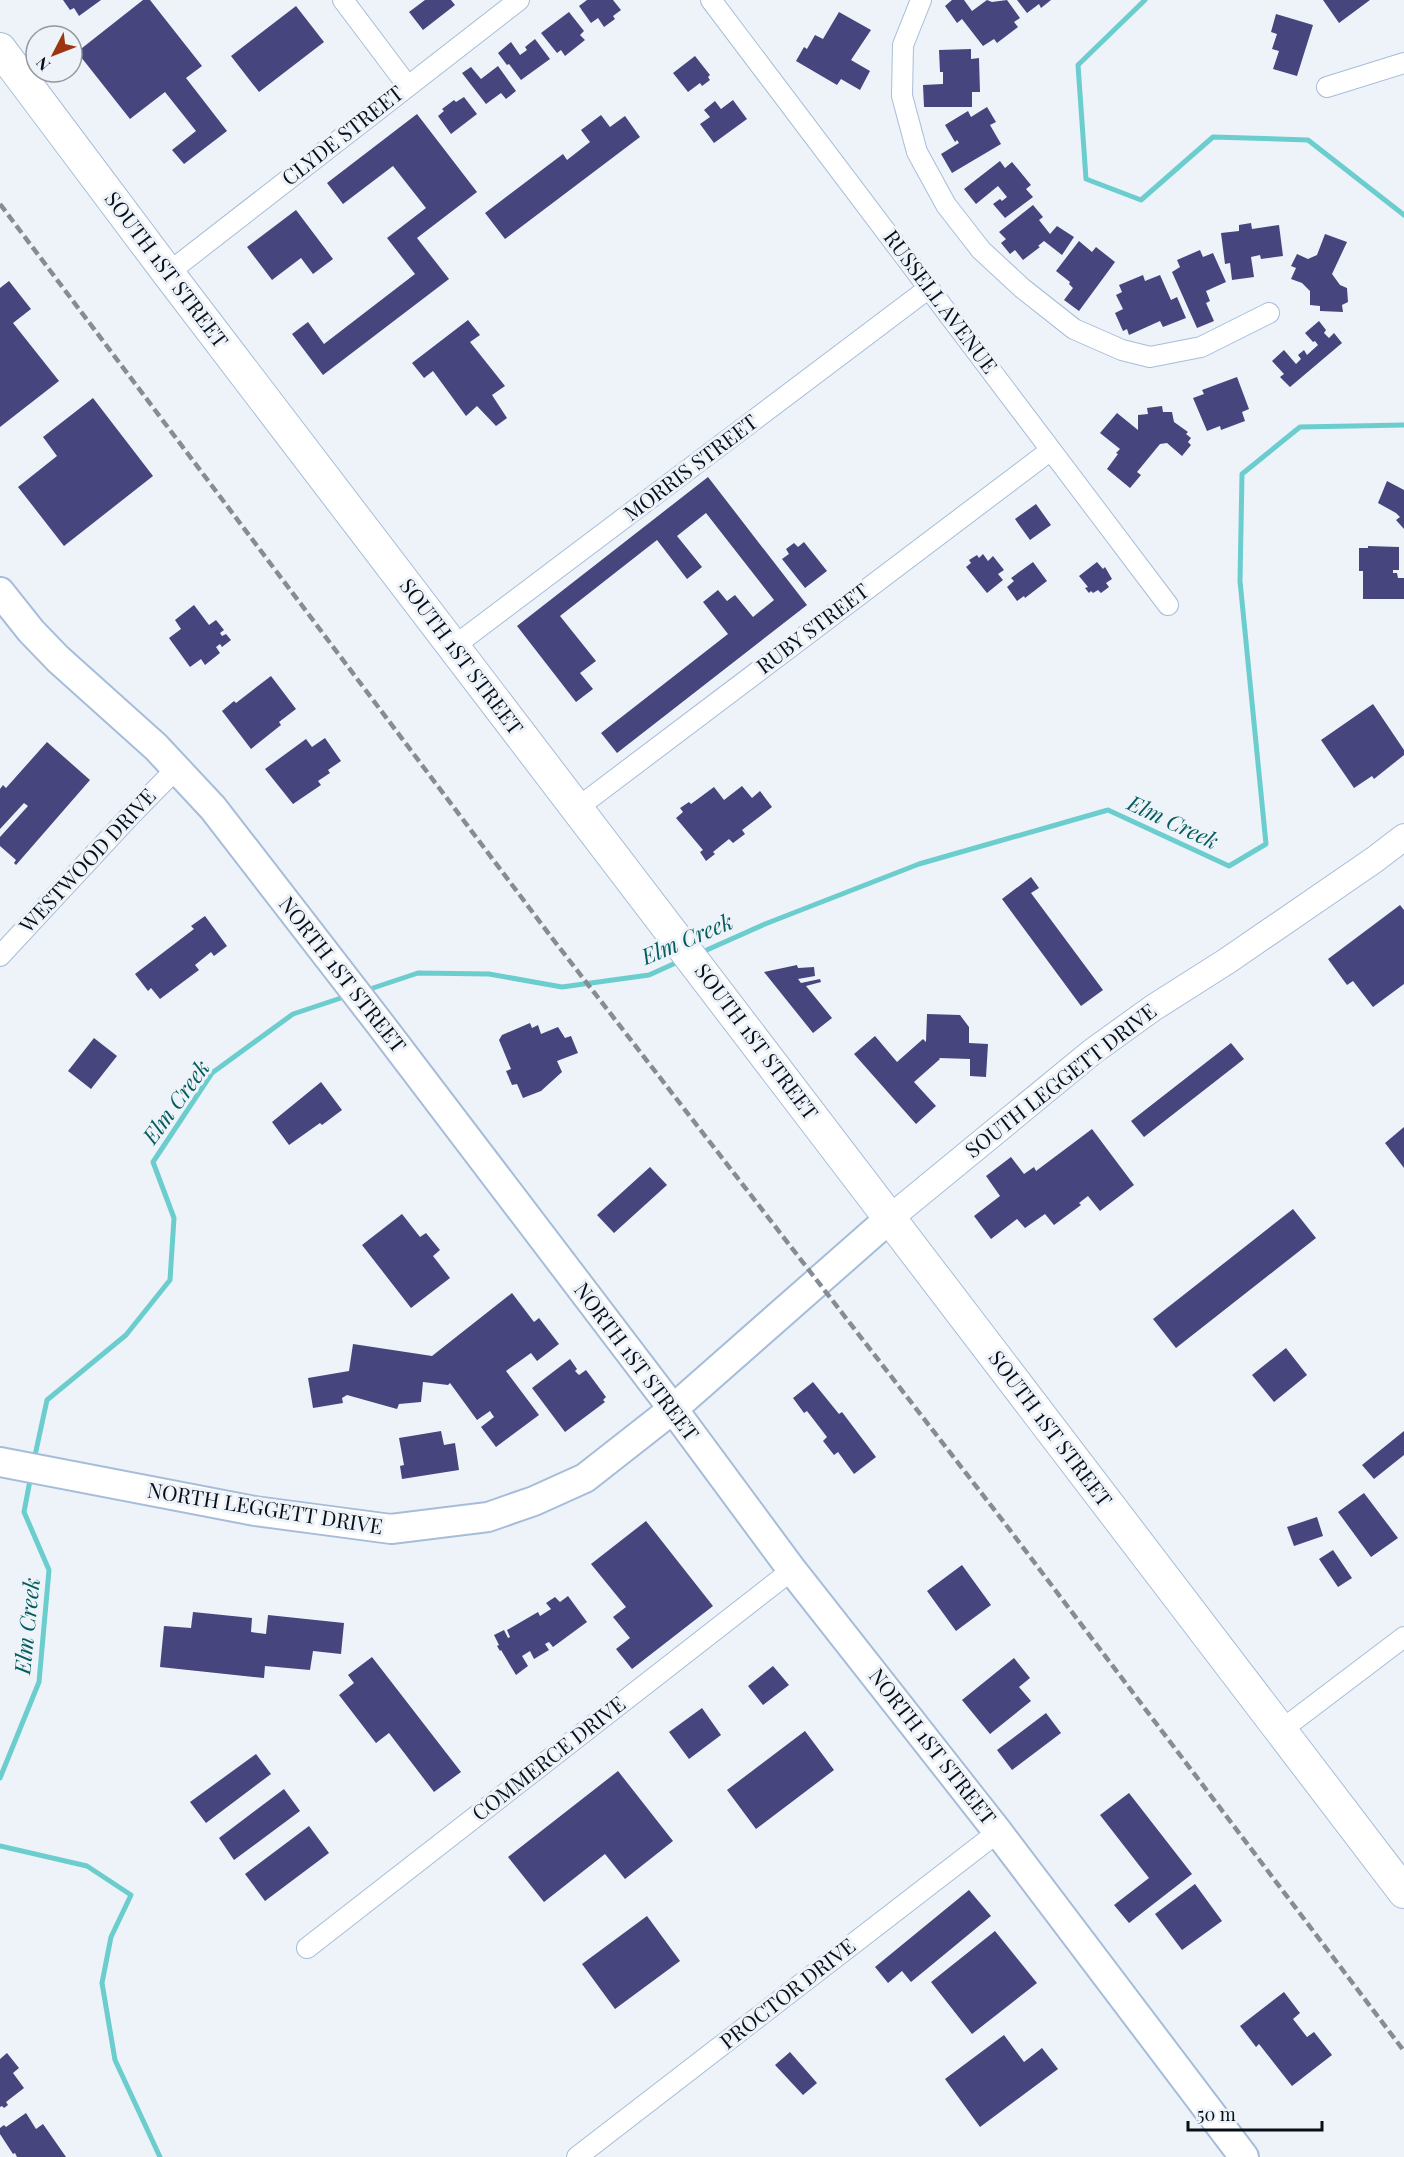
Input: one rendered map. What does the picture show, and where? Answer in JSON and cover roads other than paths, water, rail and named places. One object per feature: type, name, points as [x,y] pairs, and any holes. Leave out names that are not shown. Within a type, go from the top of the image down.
[{"type":"main road","name":"SOUTH 1ST STREET","points":[[0,49],[576,809],[663,919],[1404,1892]]},
{"type":"main road","name":"NORTH 1ST STREET","points":[[0,592],[58,659],[177,768],[213,807],[673,1409],[792,1570],[998,1832],[1244,2157]]},
{"type":"main road","name":"SOUTH LEGGETT DRIVE","points":[[818,1280],[890,1218]]},
{"type":"main road","name":"NORTH LEGGETT DRIVE","points":[[0,1462],[255,1511],[391,1529],[488,1517],[534,1501],[585,1478],[673,1409],[818,1280]]},
{"type":"street","points":[[343,0],[407,85]]},
{"type":"street","name":"CLYDE STREET","points":[[168,273],[519,0]]},
{"type":"street","name":"RUSSELL AVENUE","points":[[711,0],[1168,606]]},
{"type":"street","points":[[921,0],[903,45],[902,96],[917,152],[946,205],[981,250],[1022,288],[1074,329],[1122,350],[1150,357],[1201,347],[1269,313]]},
{"type":"street","points":[[1327,87],[1404,63]]},
{"type":"street","name":"MORRIS STREET","points":[[453,647],[929,288]]},
{"type":"street","name":"RUBY STREET","points":[[576,809],[1051,450]]},
{"type":"street","name":"WESTWOOD DRIVE","points":[[0,956],[177,768]]},
{"type":"street","name":"SOUTH LEGGETT DRIVE","points":[[890,1218],[1092,1052],[1404,837]]},
{"type":"street","name":"COMMERCE DRIVE","points":[[307,1948],[792,1570]]},
{"type":"street","points":[[1280,1731],[1404,1637]]},
{"type":"street","name":"PROCTOR DRIVE","points":[[577,2157],[998,1832]]},
{"type":"waterway","name":"Elm Creek","points":[[1145,0],[1078,65],[1086,179],[1141,200],[1213,137],[1308,140],[1404,215]]},
{"type":"waterway","name":"Elm Creek","points":[[700,953],[765,924],[919,864],[1108,810],[1229,866],[1266,844],[1240,581],[1242,474],[1300,427],[1404,425]]},
{"type":"waterway","name":"Elm Creek","points":[[364,991],[418,973],[489,974],[562,987],[649,975],[680,961]]},
{"type":"waterway","name":"Elm Creek","points":[[34,1460],[47,1400],[126,1335],[170,1280],[174,1218],[153,1162],[212,1073],[293,1014],[347,996]]},
{"type":"waterway","name":"Elm Creek","points":[[0,1778],[39,1682],[49,1570],[24,1512],[31,1475]]},
{"type":"waterway","name":"Elm Creek","points":[[0,1846],[87,1866],[131,1895],[111,1937],[102,1983],[115,2060],[160,2157]]},
{"type":"railway","points":[[0,204],[552,938],[1003,1521],[1404,2051]]}]
